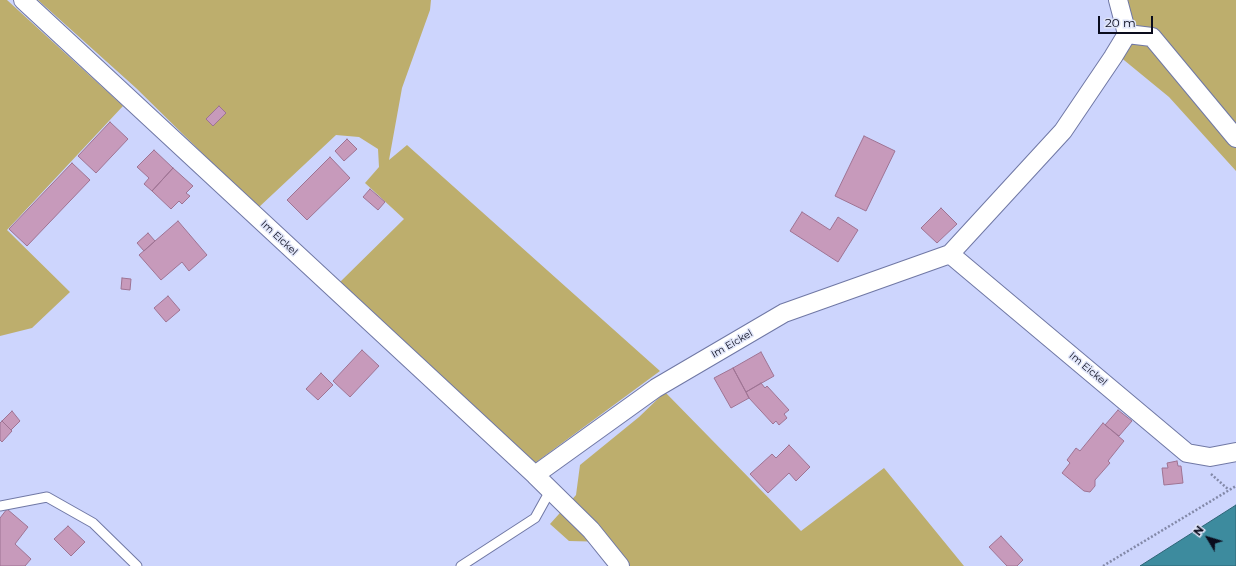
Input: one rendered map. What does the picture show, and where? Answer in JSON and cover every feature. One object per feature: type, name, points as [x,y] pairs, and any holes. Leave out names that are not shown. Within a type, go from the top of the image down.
[{"type":"street","name":"Im Eickel","points":[[23,0],[535,475],[591,530],[620,566]]},
{"type":"street","points":[[1118,0],[1126,34],[1152,37],[1236,138]]},
{"type":"street","name":"Im Eickel","points":[[535,475],[656,388],[784,313],[950,254],[1063,131],[1113,57],[1126,34]]},
{"type":"street","name":"Im Eickel","points":[[950,254],[1188,453],[1210,457],[1236,452]]},
{"type":"lane","points":[[461,566],[534,518],[550,491]]},
{"type":"lane","points":[[0,506],[47,497],[93,523],[137,566]]},
{"type":"path","points":[[1103,566],[1236,486]]},
{"type":"shaded area","points":[[0,0],[7,0],[123,106],[7,230],[70,292],[32,328],[0,336]]},
{"type":"shaded area","points":[[38,0],[431,0],[430,10],[402,88],[389,160],[407,145],[660,371],[535,463],[340,282],[404,219],[365,183],[379,167],[378,149],[359,137],[336,135],[258,208],[136,88]]},
{"type":"shaded area","points":[[1124,0],[1236,0],[1236,171],[1169,97],[1119,56]]},
{"type":"shaded area","points":[[665,392],[801,531],[884,468],[964,566],[625,566],[610,542],[569,541],[550,524],[576,495],[580,465],[639,417]]},
{"type":"shaded area","points":[[1236,505],[1236,566],[1140,566]]},
{"type":"building","points":[[219,106],[226,113],[213,126],[206,119]]},
{"type":"building","points":[[110,122],[128,139],[96,173],[78,156]]},
{"type":"building","points":[[864,136],[895,151],[866,211],[835,196]]},
{"type":"building","points":[[347,139],[357,149],[344,161],[335,151]]},
{"type":"building","points":[[154,150],[173,168],[152,191],[144,184],[149,178],[137,167]]},
{"type":"building","points":[[330,157],[350,178],[307,220],[287,200]]},
{"type":"building","points":[[72,163],[90,180],[27,246],[9,229]]},
{"type":"building","points":[[173,168],[193,186],[186,193],[190,196],[182,204],[179,201],[171,209],[152,191]]},
{"type":"building","points":[[370,189],[385,202],[378,210],[363,197]]},
{"type":"building","points":[[941,208],[957,224],[937,243],[921,228]]},
{"type":"building","points":[[802,212],[830,230],[838,217],[858,230],[838,262],[790,231]]},
{"type":"building","points":[[178,221],[207,255],[189,271],[182,262],[161,280],[139,255]]},
{"type":"building","points":[[148,233],[155,241],[144,251],[137,243]]},
{"type":"building","points":[[122,278],[131,279],[130,290],[121,289]]},
{"type":"building","points":[[168,296],[180,310],[166,322],[154,308]]},
{"type":"building","points":[[362,350],[379,366],[350,397],[333,381]]},
{"type":"building","points":[[761,352],[774,376],[746,392],[733,368]]},
{"type":"building","points":[[733,368],[749,398],[731,408],[714,378]]},
{"type":"building","points":[[321,373],[333,385],[318,400],[306,389]]},
{"type":"building","points":[[761,383],[765,388],[767,386],[789,410],[784,414],[787,418],[779,425],[776,421],[773,424],[749,398],[746,392]]},
{"type":"building","points":[[1118,410],[1132,421],[1119,436],[1105,425]]},
{"type":"building","points":[[12,411],[20,421],[11,430],[2,421]]},
{"type":"building","points":[[2,421],[12,431],[2,442],[0,440],[0,423]]},
{"type":"building","points":[[1103,423],[1124,441],[1108,461],[1110,463],[1095,480],[1095,486],[1090,492],[1084,491],[1062,473],[1070,463],[1067,460],[1076,448],[1080,451]]},
{"type":"building","points":[[789,445],[810,467],[796,481],[789,473],[768,493],[750,474],[772,454],[776,458]]},
{"type":"building","points":[[1177,461],[1178,466],[1181,466],[1183,483],[1164,485],[1162,468],[1168,468],[1167,463]]},
{"type":"building","points":[[7,509],[28,527],[15,544],[31,559],[25,566],[0,566],[0,518]]},
{"type":"building","points":[[68,526],[85,542],[71,556],[54,539]]},
{"type":"building","points":[[1001,536],[1023,560],[1017,566],[1007,566],[989,547]]}]
